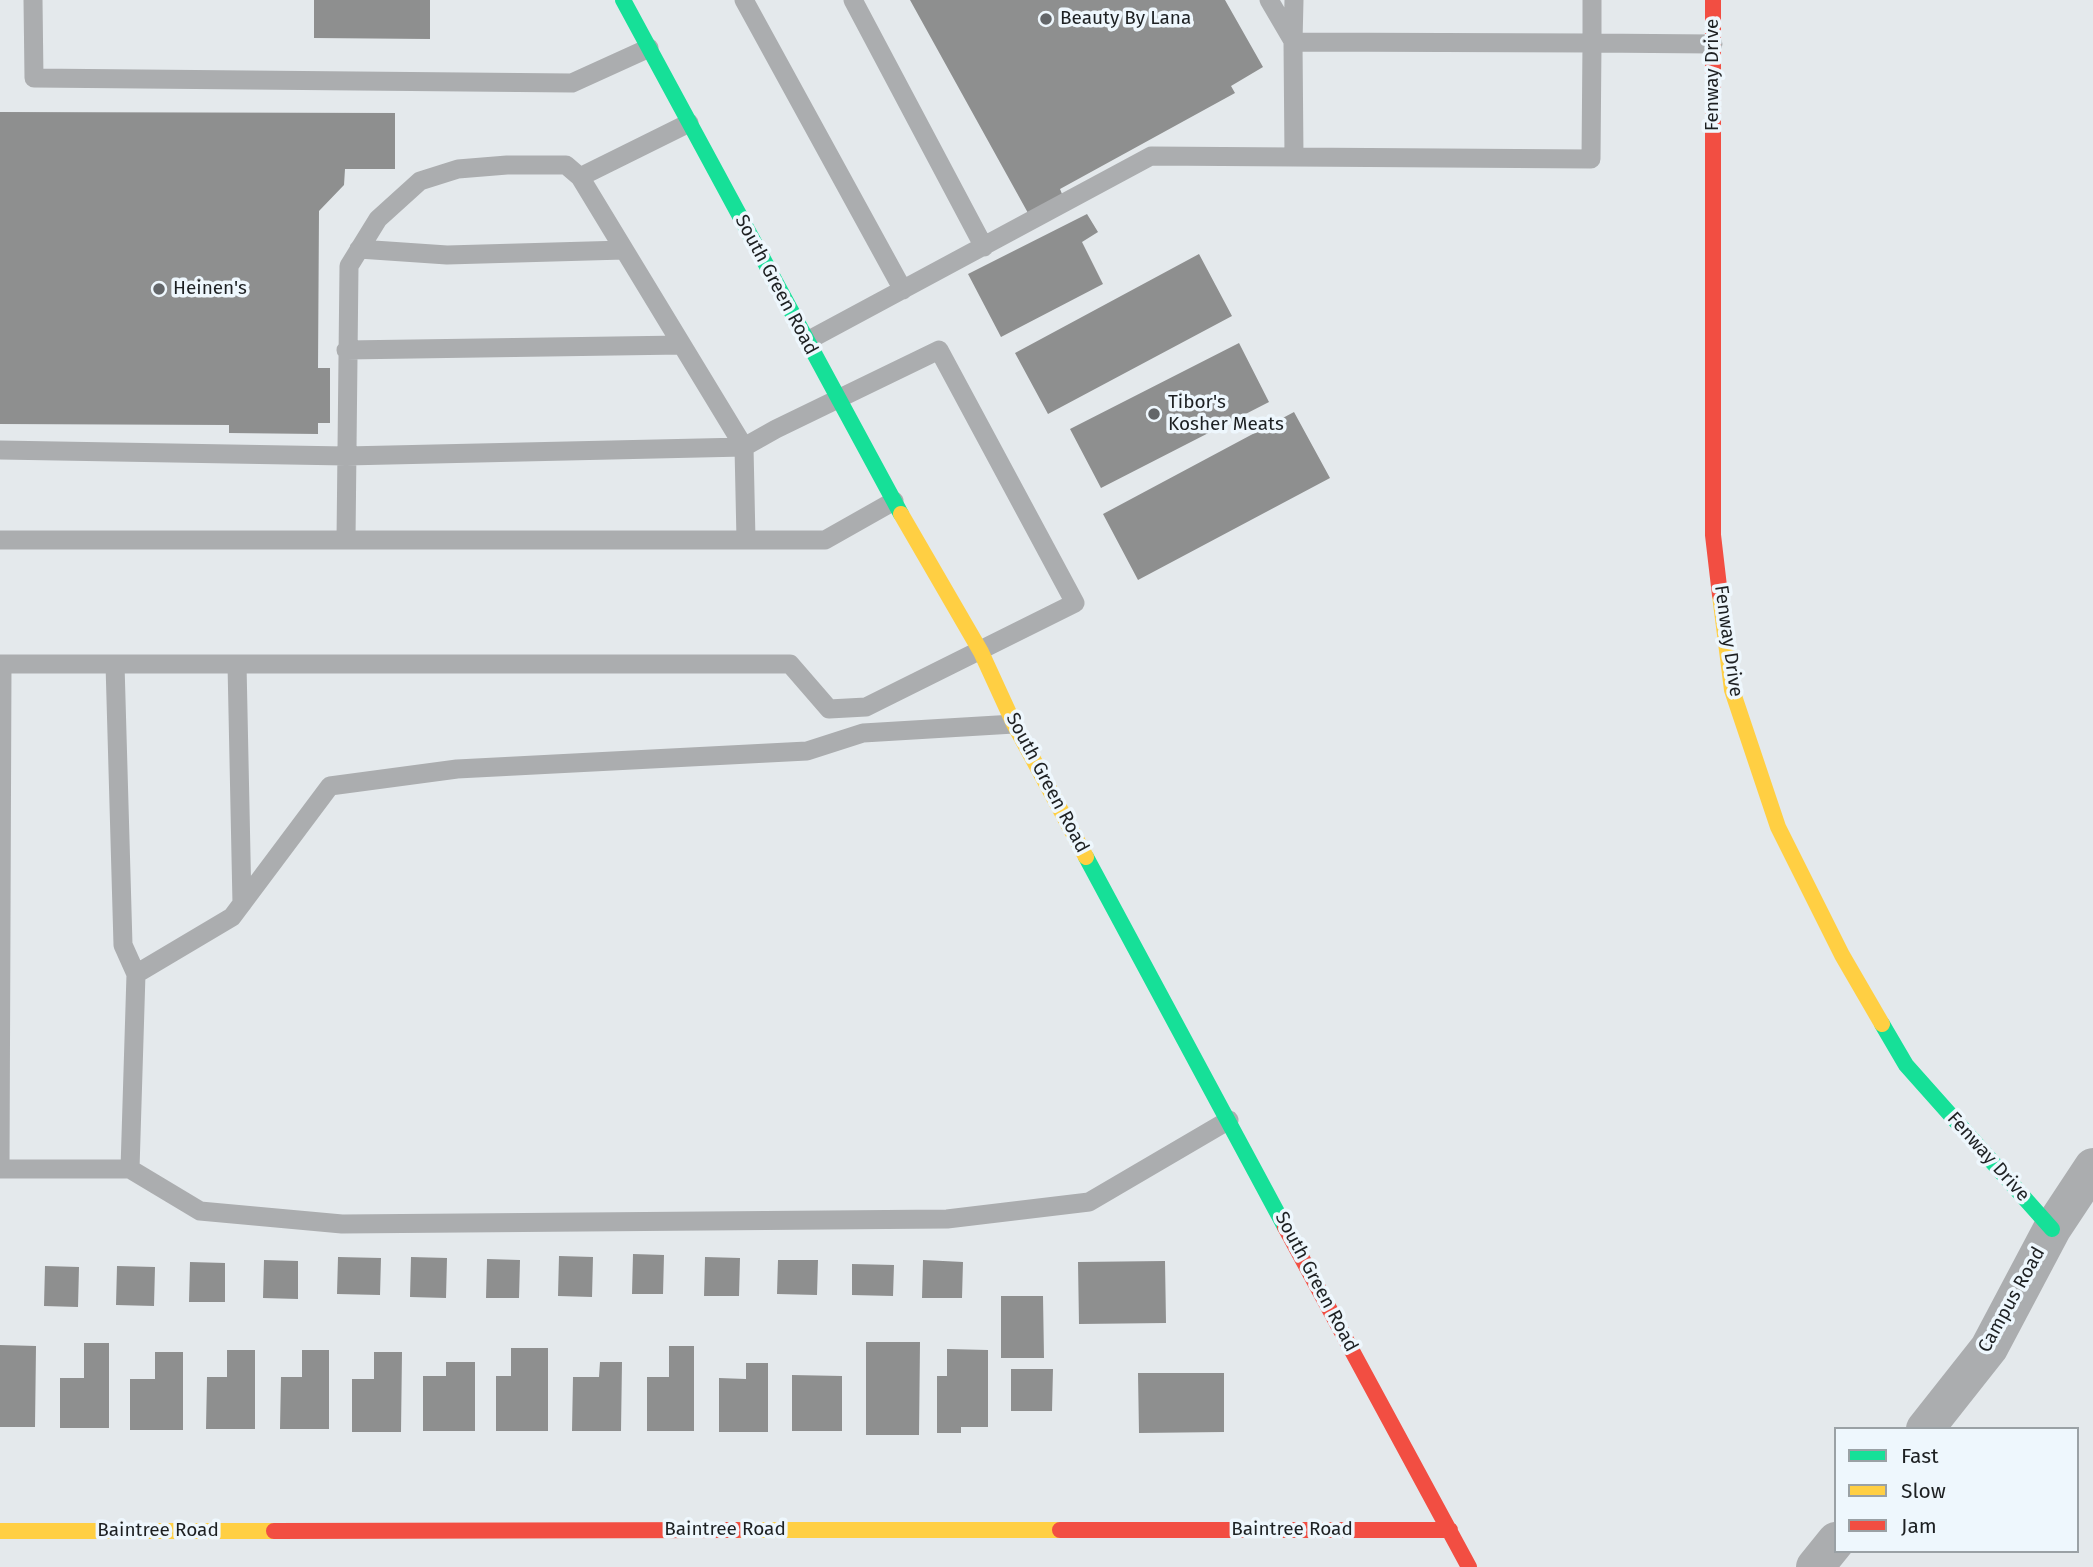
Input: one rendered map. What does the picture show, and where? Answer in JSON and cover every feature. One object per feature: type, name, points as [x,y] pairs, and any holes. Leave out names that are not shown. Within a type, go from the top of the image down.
[{"type":"street","name":"Fenway Drive","points":[[1713,0],[1713,535],[1732,691],[1778,827],[1842,955],[1906,1065],[2052,1229]]},
{"type":"street","name":"South Green Road","points":[[626,1],[838,399],[981,652],[1014,724],[1469,1567]]},
{"type":"street","name":"Campus Road","points":[[1926,1427],[1989,1348],[2052,1229],[2093,1167]]},
{"type":"street","name":"Baintree Road","points":[[0,1531],[1450,1530]]},
{"type":"street","points":[[1815,1567],[1834,1543]]},
{"type":"lane","points":[[33,0],[34,78],[572,83],[649,48]]},
{"type":"lane","points":[[744,0],[903,290]]},
{"type":"lane","points":[[853,0],[984,247]]},
{"type":"lane","points":[[1269,0],[1293,42]]},
{"type":"lane","points":[[1294,0],[1294,158]]},
{"type":"lane","points":[[807,341],[1151,156],[1591,159],[1592,0]]},
{"type":"lane","points":[[1293,42],[1713,44]]},
{"type":"lane","points":[[580,177],[689,123]]},
{"type":"lane","points":[[346,540],[349,266],[379,219],[420,181],[458,169],[507,165],[566,165],[580,177],[744,447],[746,540]]},
{"type":"lane","points":[[359,249],[447,255],[624,250]]},
{"type":"lane","points":[[346,350],[682,345]]},
{"type":"lane","points":[[0,450],[346,456],[744,447],[939,351],[1075,603],[981,652],[866,706],[830,709],[790,664],[1,664],[0,1169],[130,1170],[200,1211],[342,1224],[947,1219],[1089,1202],[1229,1120]]},
{"type":"lane","points":[[0,540],[825,540],[894,501]]},
{"type":"lane","points":[[115,664],[123,945],[136,974],[130,1170]]},
{"type":"lane","points":[[237,664],[242,904]]},
{"type":"lane","points":[[136,974],[232,917],[330,786],[457,769],[807,751],[863,733],[1014,724]]},
{"type":"building","points":[[314,0],[430,0],[430,39],[314,38]]},
{"type":"building","points":[[910,0],[1225,0],[1263,67],[1231,86],[1235,93],[1060,189],[1062,194],[1028,213]]},
{"type":"building","name":"Heinen's","points":[[0,112],[395,113],[395,169],[345,169],[344,185],[319,211],[318,368],[330,368],[330,423],[318,423],[318,434],[229,433],[229,425],[0,424]]},
{"type":"building","points":[[1087,214],[1098,232],[1082,242],[1103,284],[1001,337],[968,274]]},
{"type":"building","points":[[1199,254],[1232,316],[1048,414],[1015,353]]},
{"type":"building","points":[[1239,343],[1269,402],[1101,488],[1070,429]]},
{"type":"building","points":[[1294,412],[1330,478],[1138,580],[1103,514]]},
{"type":"building","points":[[633,1254],[664,1255],[663,1294],[632,1294]]},
{"type":"building","points":[[559,1256],[593,1257],[592,1297],[558,1296]]},
{"type":"building","points":[[338,1257],[381,1258],[380,1295],[337,1294]]},
{"type":"building","points":[[411,1257],[447,1258],[446,1298],[410,1297]]},
{"type":"building","points":[[705,1257],[740,1258],[739,1296],[704,1296]]},
{"type":"building","points":[[487,1259],[520,1260],[519,1298],[486,1298]]},
{"type":"building","points":[[264,1260],[298,1261],[298,1299],[263,1298]]},
{"type":"building","points":[[778,1260],[818,1260],[817,1295],[777,1294]]},
{"type":"building","points":[[923,1260],[963,1262],[962,1298],[922,1298]]},
{"type":"building","points":[[1165,1261],[1166,1323],[1079,1324],[1078,1262]]},
{"type":"building","points":[[190,1262],[225,1263],[225,1302],[189,1302]]},
{"type":"building","points":[[852,1264],[894,1265],[893,1296],[852,1295]]},
{"type":"building","points":[[45,1266],[79,1267],[78,1307],[44,1306]]},
{"type":"building","points":[[117,1266],[155,1267],[154,1306],[116,1305]]},
{"type":"building","points":[[1001,1296],[1043,1296],[1044,1358],[1001,1358]]},
{"type":"building","points":[[866,1342],[920,1342],[919,1435],[866,1435]]},
{"type":"building","points":[[84,1343],[109,1343],[109,1428],[60,1428],[60,1378],[84,1378]]},
{"type":"building","points":[[0,1345],[36,1346],[35,1427],[0,1427]]},
{"type":"building","points":[[669,1346],[694,1346],[694,1431],[647,1431],[647,1377],[669,1377]]},
{"type":"building","points":[[511,1348],[548,1348],[548,1431],[496,1431],[496,1376],[511,1376]]},
{"type":"building","points":[[947,1349],[988,1350],[988,1427],[961,1427],[961,1433],[937,1433],[937,1376],[947,1376]]},
{"type":"building","points":[[227,1350],[255,1350],[255,1429],[206,1429],[207,1377],[227,1377]]},
{"type":"building","points":[[302,1350],[329,1350],[329,1429],[280,1429],[281,1377],[302,1377]]},
{"type":"building","points":[[155,1352],[183,1352],[183,1430],[130,1430],[130,1379],[155,1379]]},
{"type":"building","points":[[374,1352],[402,1352],[401,1432],[352,1432],[352,1379],[374,1379]]},
{"type":"building","points":[[446,1362],[475,1362],[475,1431],[423,1431],[423,1376],[446,1376]]},
{"type":"building","points":[[600,1362],[622,1362],[621,1431],[572,1431],[573,1377],[599,1377]]},
{"type":"building","points":[[746,1363],[768,1363],[768,1432],[719,1432],[719,1378],[746,1379]]},
{"type":"building","points":[[1011,1369],[1053,1369],[1052,1411],[1011,1411]]},
{"type":"building","points":[[1138,1373],[1224,1373],[1224,1432],[1139,1433]]},
{"type":"building","points":[[792,1375],[842,1376],[842,1431],[792,1431]]},
{"type":"traffic: fast","points":[[623,0],[901,514]]},
{"type":"traffic: fast","points":[[1086,857],[1285,1227]]},
{"type":"traffic: fast","points":[[1882,1024],[1906,1065],[2052,1229]]},
{"type":"traffic: slow","points":[[901,514],[981,652],[1014,724],[1086,857]]},
{"type":"traffic: slow","points":[[1720,595],[1732,690],[1778,827],[1842,955],[1882,1024]]},
{"type":"traffic: slow","points":[[738,1530],[1060,1530]]},
{"type":"traffic: slow","points":[[0,1531],[274,1531]]},
{"type":"traffic: jam","points":[[1713,0],[1713,535],[1720,595]]},
{"type":"traffic: jam","points":[[1285,1227],[1469,1567]]},
{"type":"traffic: jam","points":[[274,1531],[738,1530]]},
{"type":"traffic: jam","points":[[1060,1530],[1450,1530]]},
{"type":"place","name":"Beauty By Lana","points":[[1046,19]]},
{"type":"place","name":"Heinen's","points":[[159,289]]},
{"type":"place","name":"Tibor's Kosher Meats","points":[[1154,414]]}]
